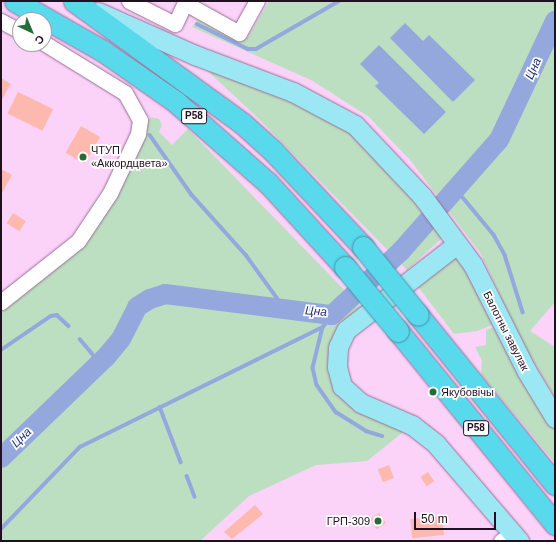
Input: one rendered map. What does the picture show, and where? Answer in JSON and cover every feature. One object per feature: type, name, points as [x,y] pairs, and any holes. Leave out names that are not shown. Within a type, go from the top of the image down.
[{"type":"highway","name":"Р58","points":[[15,1],[103,51],[176,102],[268,184],[345,267],[555,524]]},
{"type":"highway","name":"Р58","points":[[77,2],[242,123],[273,151],[362,247],[555,484]]},
{"type":"main road","name":"Балотны завулак","points":[[77,2],[336,112],[373,141],[422,196],[445,226],[481,279],[526,370],[555,418]]},
{"type":"main road","points":[[457,244],[346,330],[338,347],[337,367],[342,386],[361,403],[412,424],[436,444],[510,539]]},
{"type":"street","points":[[129,1],[175,24],[185,3],[239,32],[257,1]]},
{"type":"street","points":[[1,21],[12,27]]},
{"type":"street","points":[[1,302],[78,241],[110,193],[138,134],[140,120],[125,93],[52,48]]},
{"type":"green space","points":[[269,1],[555,1],[555,302],[530,331],[555,347],[555,397],[522,343],[481,254],[411,161],[369,117],[313,81],[192,27],[199,18],[242,40],[248,37]]},
{"type":"green space","points":[[199,63],[321,111],[351,132],[373,151],[442,234],[441,239],[407,270],[256,116]]},
{"type":"green space","points":[[151,117],[159,119],[162,125],[159,132],[172,145],[188,129],[356,302],[365,313],[346,330],[342,386],[412,425],[367,461],[316,465],[249,496],[200,541],[1,541],[1,302],[78,241]]},
{"type":"green space","points":[[450,257],[459,258],[497,323],[477,331],[454,334],[416,284]]},
{"type":"green space","points":[[502,324],[555,418],[555,463],[481,374],[482,361],[475,347],[486,345],[486,330]]},
{"type":"water","points":[[405,23],[423,41],[429,35],[475,80],[453,102],[390,38]]},
{"type":"water","points":[[379,45],[446,112],[424,134],[375,86],[379,83],[360,64]]},
{"type":"building","points":[[1,78],[11,84],[1,101]]},
{"type":"building","points":[[18,92],[53,109],[43,131],[7,114]]},
{"type":"building","points":[[81,126],[100,137],[85,164],[66,153]]},
{"type":"building","points":[[1,169],[12,175],[1,195]]},
{"type":"building","points":[[13,213],[26,221],[19,231],[7,223]]},
{"type":"building","points":[[389,465],[394,478],[383,482],[378,469]]},
{"type":"building","points":[[428,472],[434,481],[427,486],[421,477]]},
{"type":"building","points":[[255,505],[263,514],[232,539],[224,532]]},
{"type":"building","name":"ГРП-309","points":[[379,513],[386,523],[377,529],[370,519]]},
{"type":"building","points":[[442,516],[444,535],[412,538],[410,519]]},
{"type":"waterway","points":[[197,24],[248,49],[256,49],[339,1]]},
{"type":"waterway","name":"Цна","points":[[1,458],[106,357],[121,339],[137,307],[150,299],[165,294],[332,315],[401,251],[499,140],[555,21]]},
{"type":"waterway","points":[[150,135],[192,195],[246,255],[286,310]]},
{"type":"waterway","points":[[456,189],[494,235],[505,255],[523,312]]},
{"type":"waterway","points":[[1,350],[51,316],[57,315],[69,326]]},
{"type":"waterway","points":[[1,529],[80,447],[323,327],[332,315]]},
{"type":"waterway","points":[[323,327],[313,368],[317,385],[336,412],[366,431],[382,436]]},
{"type":"waterway","points":[[80,339],[100,363]]},
{"type":"waterway","points":[[160,407],[181,462]]},
{"type":"waterway","points":[[187,476],[195,497]]},
{"type":"place","name":"ЧТУП «Аккордцвета»","points":[[83,157]]},
{"type":"place","name":"Якубовічы","points":[[433,392]]},
{"type":"place","name":"ГРП-309","points":[[378,521]]}]
